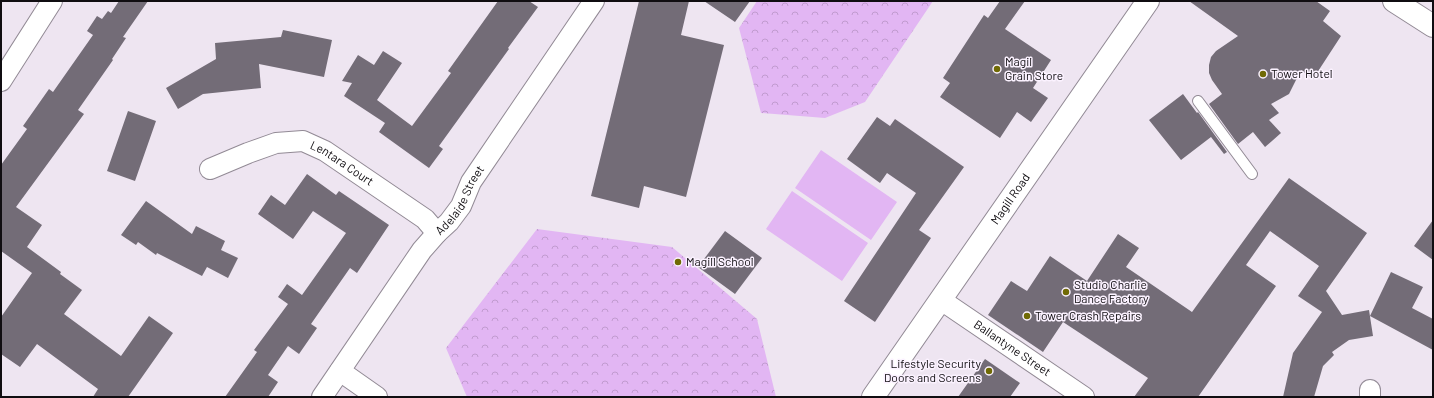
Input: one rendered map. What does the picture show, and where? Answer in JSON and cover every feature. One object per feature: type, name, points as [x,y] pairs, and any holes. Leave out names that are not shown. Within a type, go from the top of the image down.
[{"type":"main road","name":"Magill Road","points":[[874,397],[1148,1]]},
{"type":"main road","points":[[1394,1],[1433,26]]},
{"type":"street","points":[[1,81],[52,1]]},
{"type":"street","name":"Adelaide Street","points":[[322,397],[422,250],[449,222],[461,206],[471,182],[594,1]]},
{"type":"street","name":"Lentara Court","points":[[210,169],[248,152],[276,142],[303,141],[330,155],[425,220],[437,233]]},
{"type":"street","name":"Ballantyne Street","points":[[941,300],[1084,397]]},
{"type":"street","points":[[340,371],[377,397]]},
{"type":"lane","points":[[1198,101],[1252,174]]},
{"type":"green space","points":[[757,1],[933,1],[865,102],[825,118],[761,113],[739,28]]},
{"type":"green space","points":[[821,150],[897,202],[871,240],[795,188]]},
{"type":"green space","points":[[792,191],[868,243],[842,281],[766,229]]},
{"type":"green space","points":[[537,229],[672,247],[757,319],[776,397],[467,397],[446,348]]},
{"type":"building","points":[[119,1],[148,1],[123,37],[126,38],[112,59],[113,60],[78,110],[84,114],[16,207],[42,225],[27,247],[61,272],[60,274],[82,290],[64,314],[121,356],[149,316],[173,333],[128,397],[93,397],[98,389],[37,344],[20,367],[1,354],[1,317],[32,273],[1,251],[1,165],[27,129],[23,126],[49,89],[53,92],[93,35],[87,31],[97,16],[102,19],[108,11],[111,13]]},
{"type":"building","points":[[498,1],[529,1],[538,7],[439,146],[443,149],[429,168],[379,132],[385,123],[344,96],[352,83],[342,81],[358,55],[374,65],[383,51],[402,63],[377,100],[412,126],[451,73],[448,71]]},
{"type":"building","points":[[639,1],[689,1],[681,35],[724,45],[686,197],[644,186],[639,208],[591,196]]},
{"type":"building","points":[[704,1],[750,1],[735,22]]},
{"type":"building","name":"Magil Grain Store","points":[[1000,1],[1025,1],[1005,29],[1051,60],[1033,88],[1048,98],[1031,122],[1017,112],[1000,138],[940,97],[950,83],[943,78],[984,15],[988,18]]},
{"type":"building","name":"Tower Hotel","points":[[1189,1],[1316,1],[1330,11],[1323,21],[1341,36],[1313,79],[1301,70],[1289,94],[1271,104],[1279,113],[1269,120],[1281,133],[1265,147],[1253,132],[1238,144],[1209,104],[1222,94],[1209,73],[1211,57],[1216,51],[1238,36]]},
{"type":"building","points":[[283,30],[332,40],[324,77],[259,64],[261,88],[203,94],[178,109],[166,88],[216,59],[215,43],[281,37]]},
{"type":"building","points":[[1183,94],[1227,152],[1224,154],[1211,137],[1181,160],[1149,120]]},
{"type":"building","points":[[128,111],[156,121],[135,181],[107,171]]},
{"type":"building","points":[[877,117],[890,126],[895,119],[964,167],[919,230],[931,238],[875,322],[844,301],[916,193],[887,173],[880,183],[847,159]]},
{"type":"building","points":[[307,174],[336,195],[339,191],[389,225],[357,273],[350,268],[311,324],[317,328],[299,354],[288,346],[268,375],[278,382],[268,397],[225,397],[257,352],[254,350],[288,304],[278,297],[287,284],[302,295],[346,233],[313,211],[293,239],[258,214],[271,195],[285,205]]},
{"type":"building","points":[[1289,178],[1367,233],[1326,291],[1342,315],[1369,310],[1373,336],[1349,340],[1332,352],[1334,355],[1323,366],[1314,397],[1283,397],[1293,353],[1322,312],[1298,296],[1319,266],[1270,231],[1246,265],[1276,286],[1198,397],[1134,397],[1148,378],[1063,322],[1043,352],[988,315],[1011,281],[1027,291],[1050,256],[1087,281],[1118,234],[1139,248],[1126,267],[1192,312]]},
{"type":"building","points":[[146,201],[192,234],[196,226],[225,241],[221,250],[238,258],[228,278],[207,267],[202,276],[157,253],[156,255],[138,242],[136,245],[121,235]]},
{"type":"building","points":[[1433,220],[1433,260],[1414,246]]},
{"type":"building","points":[[725,231],[762,258],[735,294],[698,267]]},
{"type":"building","points":[[1391,272],[1423,287],[1412,308],[1433,319],[1433,350],[1370,316]]},
{"type":"building","name":"Lifestyle Security Doors and Screens","points":[[985,359],[1020,383],[1010,397],[958,397]]},
{"type":"place","name":"Magil Grain Store","points":[[997,69]]},
{"type":"place","name":"Tower Hotel","points":[[1263,74]]},
{"type":"place","name":"Magill School","points":[[678,262]]},
{"type":"place","name":"Studio Charlie Dance Factory","points":[[1066,292]]},
{"type":"place","name":"Tower Crash Repairs","points":[[1027,316]]},
{"type":"place","name":"Lifestyle Security Doors and Screens","points":[[989,371]]}]
